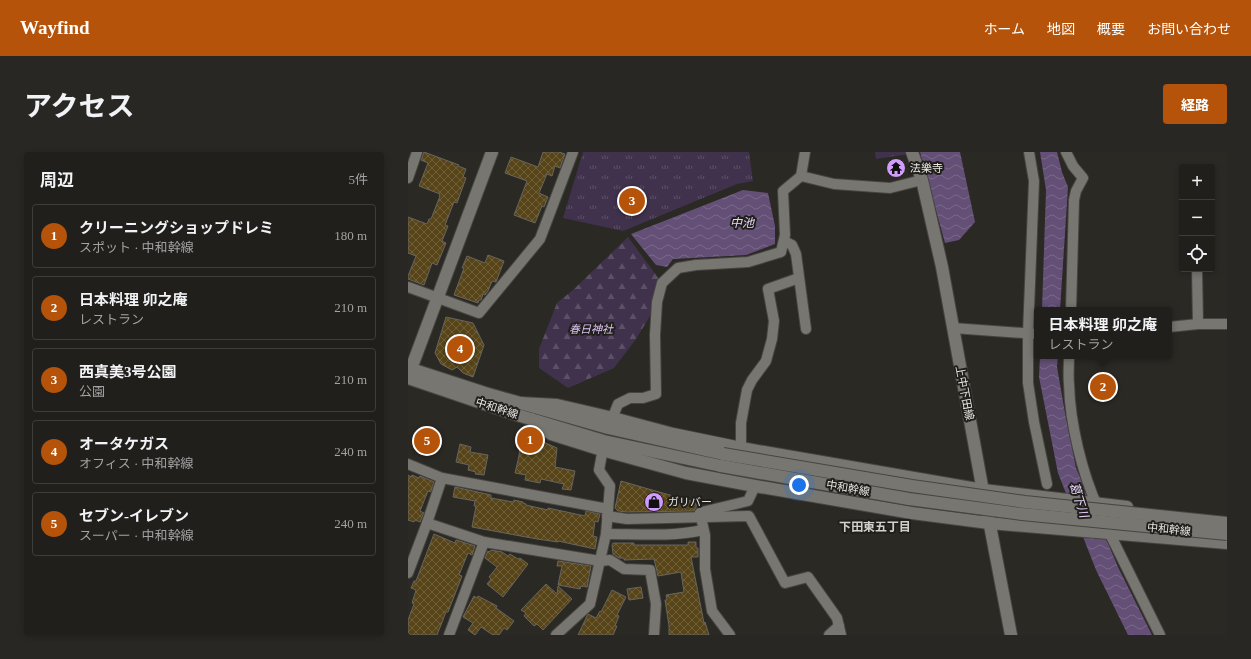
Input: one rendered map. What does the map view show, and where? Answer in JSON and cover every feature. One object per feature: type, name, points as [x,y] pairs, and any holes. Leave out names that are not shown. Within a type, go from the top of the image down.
[{"type":"main road","points":[[409,373],[492,152]]},
{"type":"main road","name":"上中下田線","points":[[912,152],[922,180],[942,267],[1011,635]]},
{"type":"main road","name":"中和幹線","points":[[409,373],[520,403],[557,405],[611,423],[723,454],[912,486],[1017,501],[1227,521]]},
{"type":"main road","name":"中和幹線","points":[[409,373],[531,419],[551,434],[603,445],[909,499],[1022,514],[1227,534]]},
{"type":"main road","points":[[611,423],[741,448],[983,490],[1095,503],[1227,521]]},
{"type":"main road","points":[[603,445],[686,473],[912,513],[989,523],[1227,543]]},
{"type":"street","points":[[408,178],[417,152]]},
{"type":"street","points":[[408,287],[480,313],[540,239],[573,152]]},
{"type":"street","points":[[556,635],[590,604],[606,534],[610,486],[599,470],[603,445],[618,404],[630,398],[643,398],[656,394],[655,348],[657,302],[662,283],[678,268],[696,265],[748,262],[781,252],[785,235],[783,190],[801,176],[805,152]]},
{"type":"street","points":[[1029,152],[1034,181],[1032,334],[1028,383],[1034,422],[1047,484]]},
{"type":"street","points":[[1066,152],[1073,166],[1083,178],[1076,191],[1074,200],[1071,307]]},
{"type":"street","points":[[801,176],[834,184],[890,188],[922,180]]},
{"type":"street","points":[[784,241],[792,245],[796,254],[806,329]]},
{"type":"street","points":[[1198,272],[1198,324]]},
{"type":"street","points":[[741,448],[741,423],[747,390],[752,380],[766,361],[772,339],[774,321],[768,289],[799,278]]},
{"type":"street","points":[[1172,327],[1198,324],[1227,324]]},
{"type":"street","points":[[953,328],[1032,334]]},
{"type":"street","points":[[1070,359],[1069,384],[1072,423],[1095,503],[1160,635]]},
{"type":"street","points":[[408,464],[442,478],[608,512],[628,519],[748,516],[785,583],[808,577],[836,618],[840,631],[829,635]]},
{"type":"street","points":[[408,573],[442,478]]},
{"type":"street","points":[[730,635],[712,611],[705,568],[705,535],[700,514],[706,511],[748,501],[754,486]]},
{"type":"street","points":[[427,523],[484,542],[600,561],[610,560],[624,568],[650,570],[656,604],[654,635]]},
{"type":"street","points":[[606,534],[664,534],[703,530]]},
{"type":"street","points":[[449,635],[484,542]]},
{"type":"green space","points":[[583,152],[749,152],[753,181],[737,184],[623,231],[563,218]]},
{"type":"green space","points":[[875,152],[908,152],[909,154],[876,159]]},
{"type":"green space","name":"春日神社","points":[[628,237],[662,283],[650,316],[636,339],[614,368],[568,388],[539,368],[539,349],[557,303],[573,290]]},
{"type":"water","points":[[920,152],[960,152],[975,222],[959,240],[945,243]]},
{"type":"water","points":[[1040,152],[1057,152],[1062,172],[1068,187],[1060,307],[1042,307],[1046,190]]},
{"type":"water","name":"中池","points":[[743,190],[768,193],[775,226],[775,244],[746,255],[673,259],[667,267],[656,265],[631,234]]},
{"type":"water","name":"葛下川","points":[[1040,359],[1058,359],[1057,367],[1076,468],[1118,567],[1152,635],[1128,635],[1096,570],[1058,473],[1039,377]]},
{"type":"building","points":[[424,152],[466,169],[463,177],[466,178],[457,203],[454,202],[445,225],[448,226],[442,241],[446,243],[437,265],[432,263],[424,285],[408,279],[416,256],[408,253],[408,217],[427,224],[429,219],[431,219],[440,194],[419,186],[428,163],[421,160]]},
{"type":"building","points":[[543,152],[559,152],[565,154],[560,168],[555,166],[552,176],[547,174],[539,193],[548,197],[544,207],[542,206],[535,223],[514,215],[527,181],[505,173],[511,157],[538,167]]},
{"type":"building","points":[[488,255],[504,261],[496,282],[492,281],[488,291],[485,295],[483,294],[481,300],[479,300],[478,303],[454,295],[467,256],[485,263]]},
{"type":"building","points":[[446,317],[473,323],[484,345],[473,377],[463,373],[457,367],[452,370],[441,364],[435,353]]},
{"type":"building","points":[[521,432],[557,448],[555,467],[575,471],[571,490],[562,489],[564,484],[541,479],[540,483],[525,480],[526,475],[515,473],[519,456]]},
{"type":"building","points":[[460,444],[471,447],[470,452],[488,455],[484,475],[475,474],[476,472],[468,470],[469,465],[456,462]]},
{"type":"building","points":[[408,475],[419,478],[420,476],[434,482],[431,492],[428,491],[420,511],[424,513],[420,522],[408,520]]},
{"type":"building","points":[[621,481],[698,503],[694,511],[618,511],[615,508]]},
{"type":"building","points":[[455,487],[491,495],[491,498],[513,502],[514,500],[523,502],[526,505],[548,510],[548,508],[585,516],[586,511],[600,514],[598,522],[595,521],[593,536],[597,537],[595,549],[558,541],[537,539],[472,527],[476,506],[474,506],[475,501],[453,497]]},
{"type":"building","points":[[434,534],[455,543],[456,540],[475,546],[472,555],[468,553],[459,575],[462,576],[437,635],[408,635],[408,620],[414,604],[412,603],[416,590],[411,588],[414,581],[416,581]]},
{"type":"building","points":[[688,542],[696,542],[696,548],[698,548],[698,557],[691,557],[704,623],[705,622],[709,635],[669,635],[665,600],[667,600],[666,595],[684,592],[681,572],[658,576],[654,559],[624,560],[624,558],[619,558],[613,554],[612,545],[613,543],[634,543],[634,545],[688,545]]},
{"type":"building","points":[[491,550],[502,552],[508,556],[510,554],[518,559],[520,558],[528,564],[503,597],[487,584],[491,579],[489,577],[497,567],[485,558],[488,551],[489,552]]},
{"type":"building","points":[[558,561],[591,566],[587,587],[581,586],[580,589],[558,585],[562,566],[557,566]]},
{"type":"building","points":[[546,584],[557,594],[558,586],[572,599],[543,630],[537,624],[534,626],[524,616],[526,613],[521,610]]},
{"type":"building","points":[[641,587],[643,598],[629,600],[627,589]]},
{"type":"building","points":[[612,590],[626,597],[617,615],[619,616],[615,626],[617,626],[613,635],[578,635],[588,614],[596,618],[600,611],[601,612]]},
{"type":"building","points":[[474,596],[477,598],[478,596],[497,606],[496,608],[514,621],[507,630],[504,628],[499,635],[493,635],[481,627],[475,635],[468,630],[473,623],[463,617]]},
{"type":"place","name":"法樂寺","points":[[896,168]]},
{"type":"place","name":"西真美3号公園","points":[[632,201]]},
{"type":"place","name":"オータケガス","points":[[460,349]]},
{"type":"place","name":"日本料理 卯之庵","points":[[1103,387]]},
{"type":"place","name":"クリーニングショップドレミ","points":[[530,440]]},
{"type":"place","name":"セブン-イレブン","points":[[427,441]]},
{"type":"place","name":"ガリバー","points":[[654,502]]},
{"type":"district","name":"下田東五丁目","points":[[875,527]]}]
